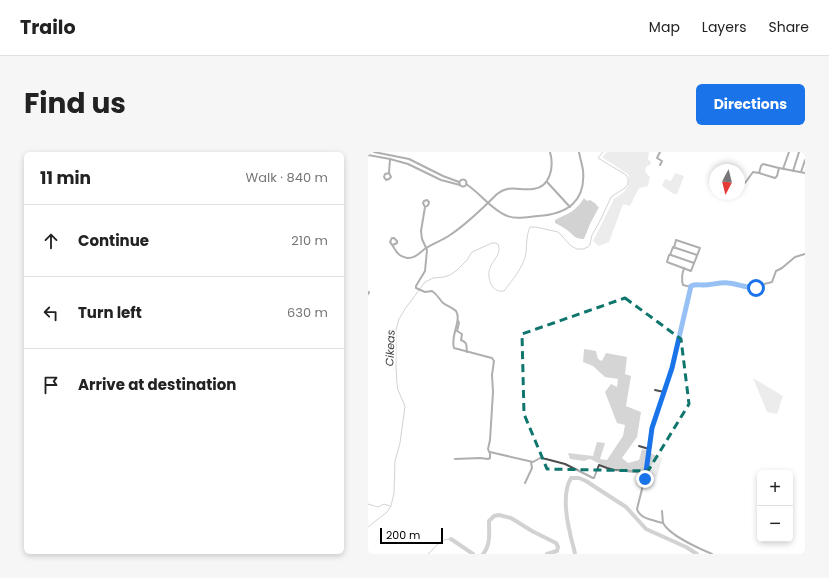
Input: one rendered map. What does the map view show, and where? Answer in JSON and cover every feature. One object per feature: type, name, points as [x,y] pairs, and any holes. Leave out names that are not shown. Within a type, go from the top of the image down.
[{"type":"street","points":[[374,152],[401,157],[459,182],[463,180],[503,214],[516,218],[552,214],[570,207],[582,188],[583,169],[579,152]]},
{"type":"street","points":[[393,245],[397,253],[410,258],[454,233],[504,189],[513,188],[532,190],[539,187],[546,182],[551,170],[552,161],[550,152]]},
{"type":"street","points":[[660,152],[657,158],[662,161],[660,165]]},
{"type":"street","points":[[783,169],[789,152]]},
{"type":"street","points":[[793,171],[799,152]]},
{"type":"street","points":[[368,155],[400,161],[420,168],[441,180],[460,185],[462,187],[466,184]]},
{"type":"street","points":[[400,161],[401,157]]},
{"type":"street","points":[[389,173],[390,159]]},
{"type":"street","points":[[801,172],[805,160]]},
{"type":"street","points":[[759,173],[763,164],[805,174]]},
{"type":"street","points":[[745,183],[751,173],[755,172],[775,178],[780,168]]},
{"type":"street","points":[[546,182],[570,207]]},
{"type":"street","points":[[425,207],[421,232],[426,248],[425,272],[416,286],[425,292],[434,292],[443,303],[452,307],[456,311],[459,323],[457,331],[462,334],[461,340],[465,341],[467,352]]},
{"type":"street","points":[[676,240],[700,248],[691,271],[667,262],[670,255],[676,240]]},
{"type":"street","points":[[674,248],[697,255]]},
{"type":"street","points":[[684,268],[682,276],[683,285],[691,287],[694,284],[703,285],[726,283],[758,288],[764,284],[772,282],[776,271],[795,257],[805,254]]},
{"type":"street","points":[[670,255],[694,263]]},
{"type":"street","points":[[663,523],[641,516],[637,509],[646,473],[652,428],[672,368],[691,287]]},
{"type":"street","points":[[455,459],[489,459],[490,452],[488,449],[494,360],[488,357],[455,349],[453,347],[455,328],[458,321]]},
{"type":"street","points":[[655,390],[664,392]]},
{"type":"street","points":[[639,446],[648,449]]},
{"type":"street","points":[[490,452],[531,462],[534,462],[540,458],[546,459],[565,464],[593,478],[599,465],[614,470],[646,473]]},
{"type":"street","points":[[525,484],[532,468],[531,462]]},
{"type":"street","points":[[662,511],[663,523],[666,528],[696,547],[712,554]]},
{"type":"highlighted area","points":[[625,298],[681,339],[689,404],[648,471],[547,469],[524,414],[522,334]]},
{"type":"shaded area","points":[[607,152],[649,152],[648,159],[651,162],[645,170],[650,177],[648,186],[639,188],[630,206],[623,204],[609,242],[599,246],[593,241],[614,199],[624,192],[628,186],[629,175],[602,157]]},
{"type":"shaded area","points":[[675,173],[684,176],[677,194],[674,194],[662,186],[665,179],[671,181]]},
{"type":"shaded area","points":[[584,198],[587,201],[590,200],[599,207],[584,239],[574,236],[566,229],[555,223],[555,220],[575,209]]},
{"type":"shaded area","points":[[584,349],[596,351],[598,359],[602,361],[606,353],[627,357],[625,374],[631,376],[626,406],[641,412],[637,437],[622,458],[628,463],[639,460],[642,449],[650,451],[652,454],[662,458],[657,477],[644,475],[645,473],[608,468],[590,459],[584,461],[570,459],[568,453],[593,456],[597,442],[605,443],[600,459],[607,460],[623,436],[625,425],[617,423],[605,392],[611,384],[617,387],[618,379],[605,377],[593,366],[583,362]]},
{"type":"shaded area","points":[[753,378],[783,396],[777,414],[767,412]]},
{"type":"waterway","name":"Cikeas","points":[[368,527],[387,512],[391,506],[394,493],[395,461],[400,443],[405,406],[397,384],[396,330],[399,319],[405,309],[425,282],[433,278],[450,275],[467,260],[472,252],[492,243],[498,244],[499,249],[497,256],[490,267],[490,282],[496,290],[504,291],[523,264],[530,227],[558,232],[571,246],[577,249],[588,247],[592,235],[611,197],[625,188],[628,184],[628,178],[626,175],[598,158],[603,152]]},
{"type":"waterway","points":[[575,554],[566,512],[566,491],[571,478],[579,478],[586,481],[626,507],[646,529],[686,547],[697,554]]},
{"type":"waterway","points":[[368,504],[378,507],[384,504],[390,506]]},
{"type":"waterway","points":[[483,554],[488,543],[489,521],[494,516],[499,515],[511,518],[556,543],[558,547],[557,551],[547,554]]},
{"type":"waterway","name":"Cikeas","points":[[428,554],[443,540],[451,539]]},
{"type":"waterway","points":[[451,539],[473,554]]},
{"type":"route","points":[[645,479],[652,428],[672,368],[691,286],[694,284],[703,285],[730,283],[756,288]]}]
